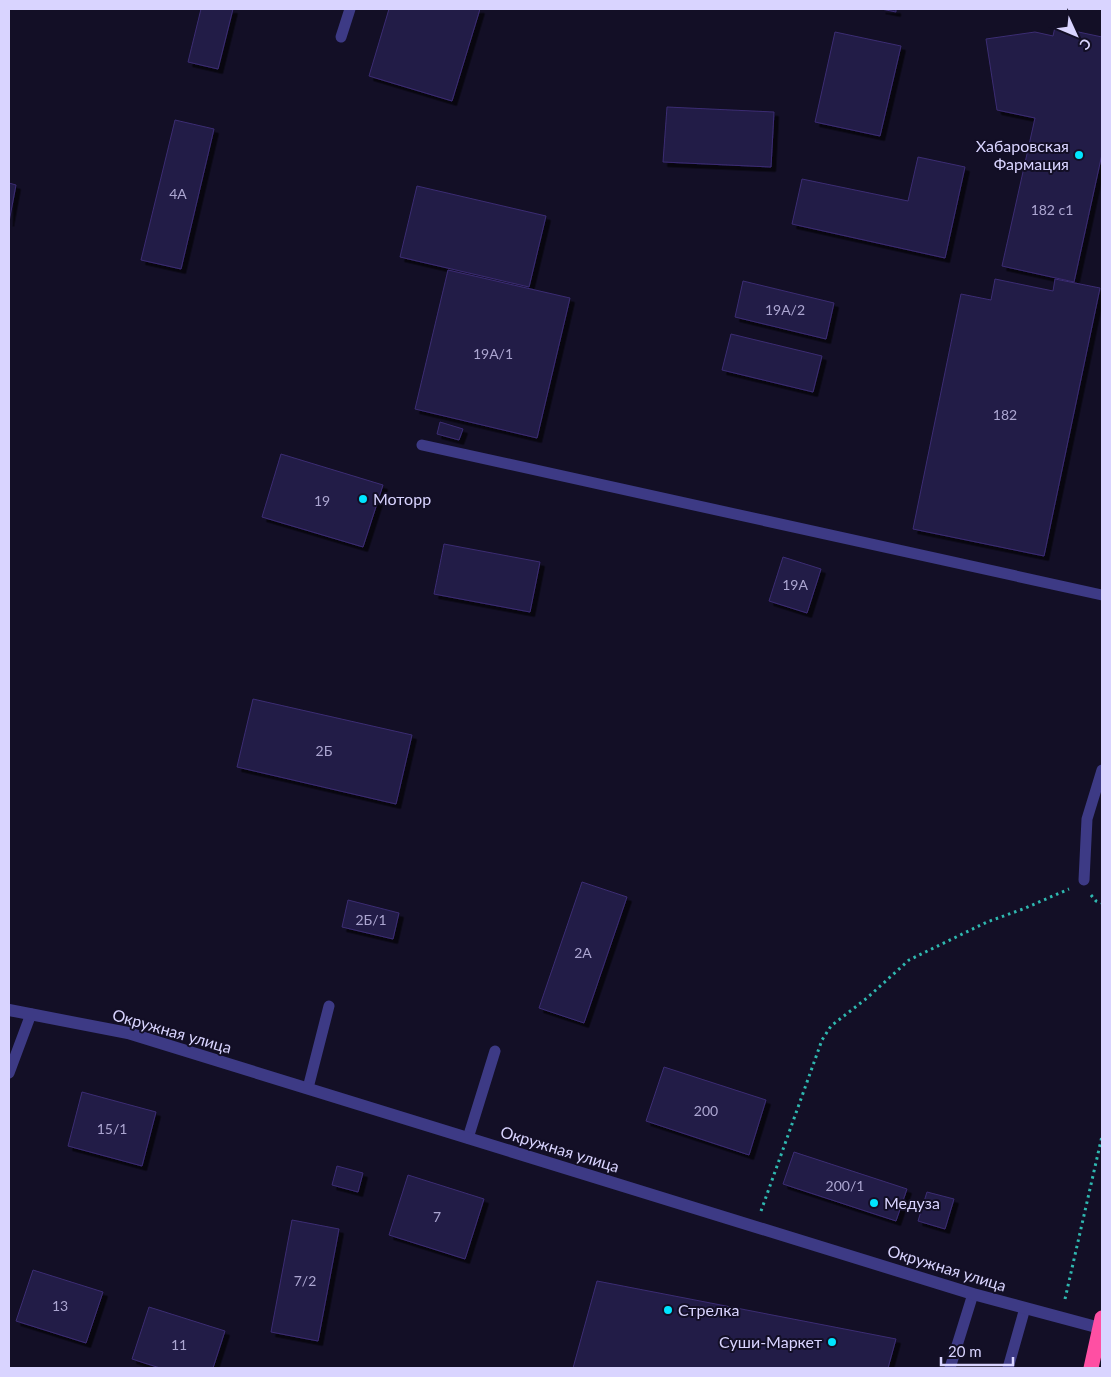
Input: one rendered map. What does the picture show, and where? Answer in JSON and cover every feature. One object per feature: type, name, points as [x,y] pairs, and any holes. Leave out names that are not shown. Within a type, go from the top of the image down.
[{"type":"highway","points":[[1091,1368],[1101,1323]]},
{"type":"street","name":"Окружная улица","points":[[9,1010],[128,1033],[973,1294],[1061,1317],[1101,1323]]},
{"type":"lane","points":[[341,37],[350,9]]},
{"type":"lane","points":[[422,445],[1102,595]]},
{"type":"lane","points":[[1084,880],[1087,818],[1102,770]]},
{"type":"lane","points":[[308,1088],[329,1006]]},
{"type":"lane","points":[[9,1073],[31,1014]]},
{"type":"lane","points":[[468,1138],[495,1051]]},
{"type":"lane","points":[[950,1368],[973,1294]]},
{"type":"lane","points":[[1008,1368],[1025,1308]]},
{"type":"path","points":[[756,1226],[770,1180],[822,1040],[831,1026],[918,954],[987,922],[1060,894],[1084,880]]},
{"type":"path","points":[[1061,1317],[1102,1136]]},
{"type":"building","points":[[201,9],[233,9],[218,69],[188,62]]},
{"type":"building","points":[[389,9],[480,9],[452,101],[369,76]]},
{"type":"building","points":[[881,9],[896,9],[896,12]]},
{"type":"building","points":[[1055,27],[1102,37],[1102,154],[1074,282],[1002,266],[1035,118],[997,110],[986,39],[1035,32],[1053,36]]},
{"type":"building","points":[[835,32],[901,46],[880,136],[815,122]]},
{"type":"building","points":[[667,107],[774,112],[771,167],[663,162]]},
{"type":"building","points":[[175,120],[214,129],[181,269],[141,260]]},
{"type":"building","points":[[918,157],[965,167],[945,258],[792,224],[802,179],[908,201]]},
{"type":"building","points":[[9,183],[16,185],[9,222]]},
{"type":"building","points":[[417,186],[546,216],[529,287],[400,257]]},
{"type":"building","points":[[448,270],[570,298],[537,438],[415,409]]},
{"type":"building","points":[[995,279],[1053,291],[1055,279],[1100,288],[1044,556],[913,529],[961,294],[991,300]]},
{"type":"building","points":[[743,281],[834,303],[826,339],[735,317]]},
{"type":"building","points":[[731,334],[822,356],[813,392],[722,370]]},
{"type":"building","points":[[440,422],[463,429],[459,440],[437,434]]},
{"type":"building","points":[[281,454],[383,485],[363,547],[262,517]]},
{"type":"building","points":[[444,544],[540,562],[530,612],[434,594]]},
{"type":"building","points":[[783,557],[821,569],[807,613],[769,601]]},
{"type":"building","points":[[253,699],[412,735],[396,804],[237,767]]},
{"type":"building","points":[[582,882],[627,897],[584,1023],[539,1008]]},
{"type":"building","points":[[348,900],[399,913],[393,939],[342,927]]},
{"type":"building","points":[[664,1067],[766,1100],[749,1155],[646,1121]]},
{"type":"building","points":[[82,1092],[156,1112],[142,1166],[68,1146]]},
{"type":"building","points":[[794,1152],[907,1189],[896,1221],[783,1184]]},
{"type":"building","points":[[337,1166],[363,1173],[358,1192],[332,1185]]},
{"type":"building","points":[[408,1175],[484,1199],[465,1259],[389,1235]]},
{"type":"building","points":[[927,1192],[954,1199],[945,1229],[918,1221]]},
{"type":"building","points":[[292,1220],[339,1229],[318,1341],[271,1332]]},
{"type":"building","points":[[33,1270],[103,1292],[86,1343],[16,1321]]},
{"type":"building","name":"Стрелка","points":[[597,1281],[896,1339],[888,1368],[573,1368]]},
{"type":"building","points":[[149,1307],[225,1331],[213,1368],[160,1368],[132,1359]]},
{"type":"place","name":"Хабаровская Фармация","points":[[1079,155]]},
{"type":"place","name":"Моторр","points":[[363,499]]},
{"type":"place","name":"Медуза","points":[[874,1203]]},
{"type":"place","name":"Стрелка","points":[[668,1310]]},
{"type":"place","name":"Суши-Маркет","points":[[832,1342]]}]
